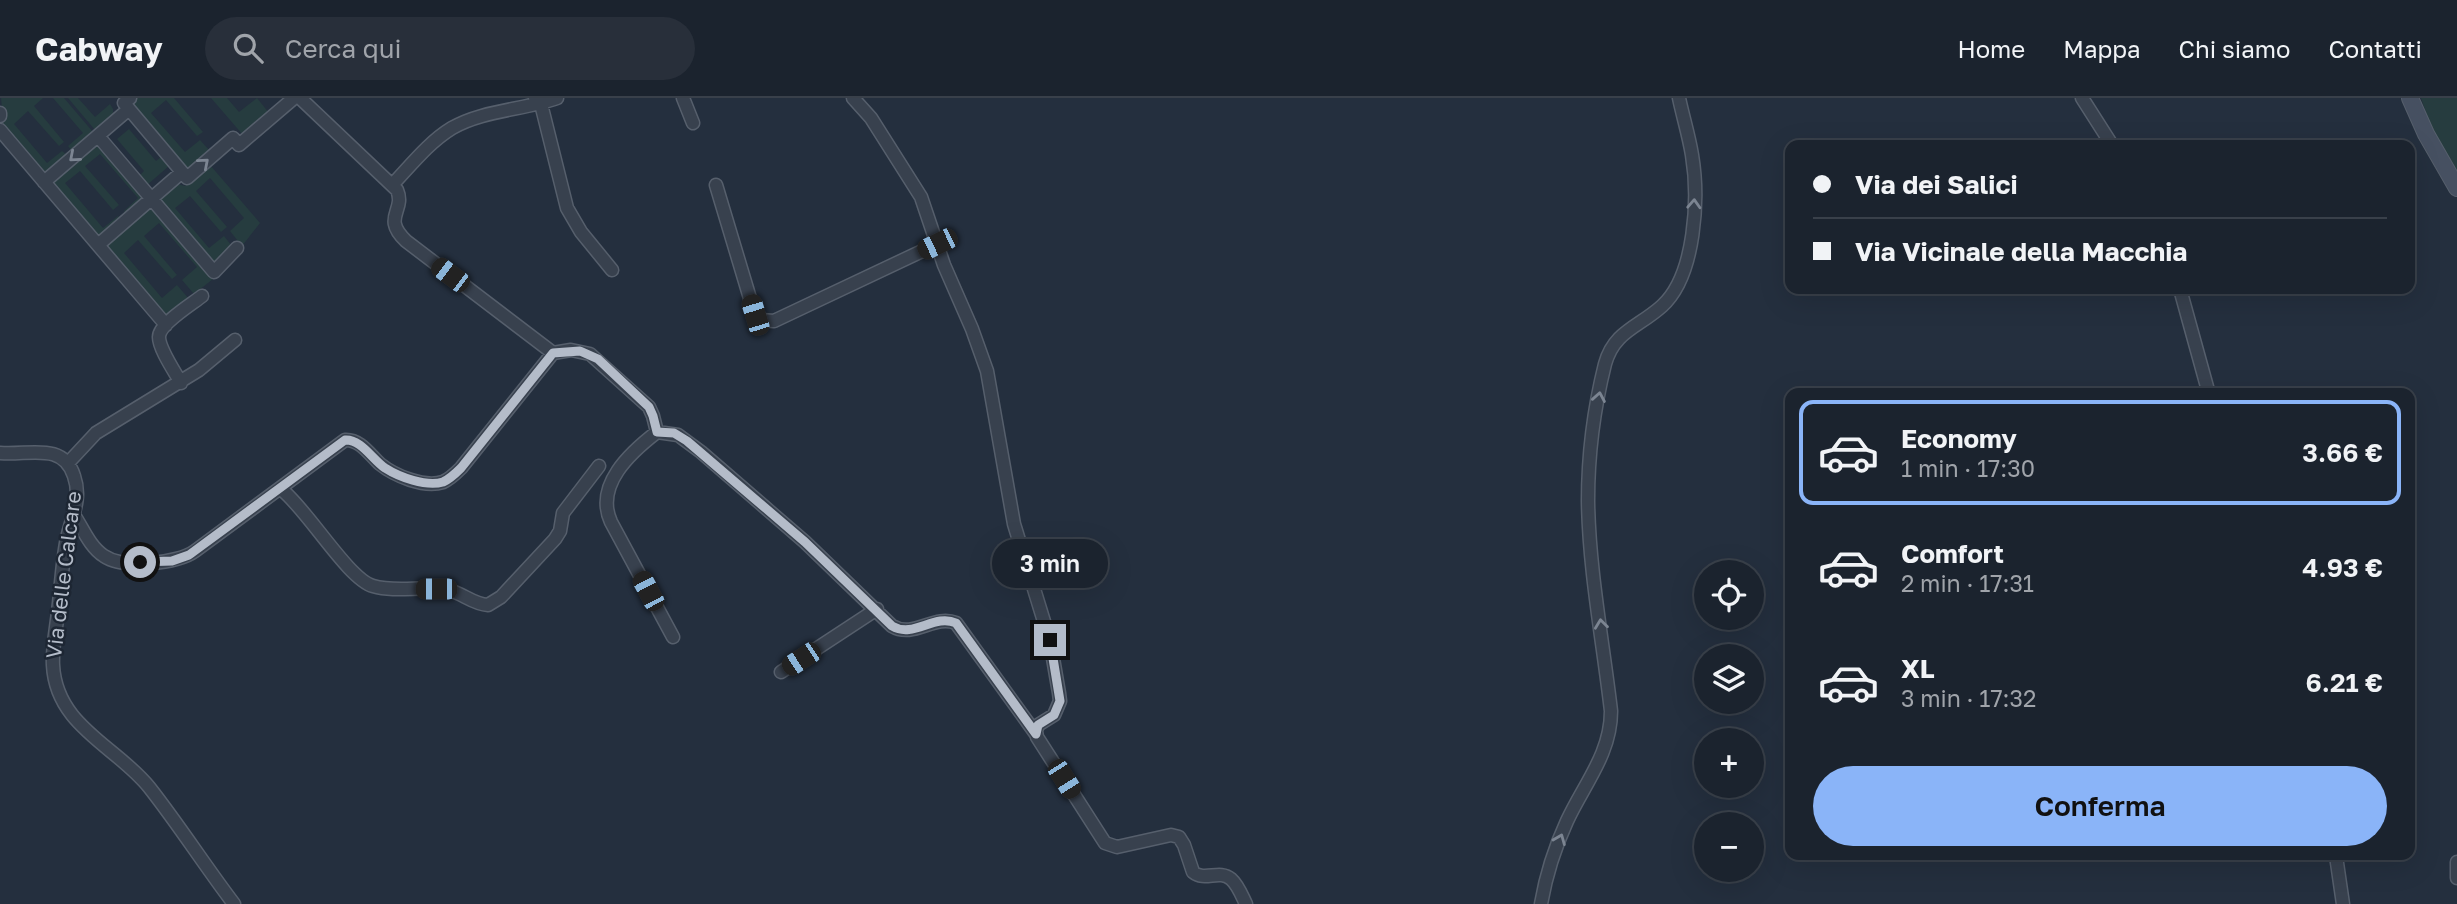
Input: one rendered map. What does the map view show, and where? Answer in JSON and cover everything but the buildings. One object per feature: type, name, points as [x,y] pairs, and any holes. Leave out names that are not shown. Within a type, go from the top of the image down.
[{"type":"main road","points":[[2410,98],[2426,134],[2457,188]]},
{"type":"street","points":[[44,183],[98,136],[129,104],[187,178],[233,138],[239,145],[293,98]]},
{"type":"street","points":[[300,98],[393,184],[400,198],[395,225],[403,239],[553,353],[580,351],[598,359],[649,407],[657,432]]},
{"type":"street","points":[[393,184],[436,140],[454,127],[477,118],[557,98]]},
{"type":"street","points":[[683,98],[692,123]]},
{"type":"street","points":[[853,98],[871,118],[924,204],[987,371],[1014,524],[1050,640],[1060,701],[1054,715],[1038,725],[1036,734]]},
{"type":"street","points":[[1541,904],[1549,867],[1560,836],[1601,759],[1610,735],[1611,711],[1589,522],[1593,438],[1605,365],[1611,348],[1624,333],[1671,297],[1680,281],[1688,254],[1695,182],[1679,98]]},
{"type":"street","points":[[2082,98],[2109,140]]},
{"type":"street","points":[[538,101],[567,208],[576,226],[612,270]]},
{"type":"street","points":[[0,130],[166,325]]},
{"type":"street","points":[[98,136],[214,272],[237,248]]},
{"type":"street","points":[[98,245],[182,172]]},
{"type":"street","points":[[716,185],[755,315],[760,320],[774,321],[937,244]]},
{"type":"street","points":[[2181,294],[2207,388]]},
{"type":"street","points":[[181,383],[160,343],[160,332],[202,296]]},
{"type":"street","points":[[68,463],[96,433],[181,383],[235,340]]},
{"type":"street","points":[[74,515],[92,544],[107,558],[128,562],[172,561],[191,554],[348,439],[357,442],[385,468],[399,475],[434,483],[446,481],[461,468],[553,353]]},
{"type":"street","points":[[673,637],[608,517],[606,508],[609,488],[626,459],[657,432],[674,433],[687,441],[797,535],[892,626],[909,631],[946,620],[956,623],[1036,734],[1105,843],[1117,847],[1171,835],[1179,837],[1192,872],[1203,878],[1220,875],[1227,877],[1235,884],[1246,904]]},
{"type":"street","name":"Via delle Calcare","points":[[0,453],[45,452],[60,456],[68,463],[78,490],[66,549],[53,652],[53,673],[64,704],[79,725],[126,763],[148,786],[234,904]]},
{"type":"street","points":[[281,489],[365,583],[382,588],[448,590],[476,603],[488,605],[498,599],[558,535],[564,513],[599,466]]},
{"type":"street","points":[[782,672],[877,609]]},
{"type":"street","points":[[2337,860],[2343,904]]},
{"type":"street","points":[[2457,862],[2457,878]]},
{"type":"green space","points":[[1,98],[43,98],[34,106],[64,142],[59,146],[28,111],[14,124],[47,163],[62,151],[67,155],[44,175],[0,124],[3,119]]},
{"type":"green space","points":[[53,98],[64,98],[93,132],[72,151],[68,146],[83,133]]},
{"type":"green space","points":[[68,98],[78,98],[95,117],[110,104],[113,116],[95,130]]},
{"type":"green space","points":[[136,98],[174,98],[203,132],[197,136],[166,100],[151,113],[185,152],[200,140],[210,151],[187,170],[130,103]]},
{"type":"green space","points":[[211,98],[227,98],[239,112],[257,98],[269,113],[243,135]]},
{"type":"green space","points":[[2421,98],[2457,98],[2457,177],[2435,138]]},
{"type":"green space","points":[[129,129],[156,161],[161,157],[169,166],[147,185],[139,176],[144,171],[117,139]]},
{"type":"green space","points":[[98,144],[144,199],[126,214],[124,211],[138,198],[100,154],[85,166],[119,205],[113,210],[80,171],[65,183],[103,228],[118,216],[121,219],[98,239],[52,184]]},
{"type":"green space","points":[[210,165],[260,223],[242,246],[230,231],[244,218],[210,178],[196,191],[227,227],[221,232],[190,196],[175,208],[209,248],[224,236],[231,245],[215,265],[158,201],[177,184],[185,186]]},
{"type":"green space","points":[[151,206],[213,279],[194,294],[182,280],[197,267],[159,223],[144,236],[177,275],[172,279],[138,240],[124,253],[162,298],[177,285],[189,299],[166,319],[104,246]]},
{"type":"route","points":[[140,562],[172,561],[189,555],[348,439],[357,442],[385,468],[399,475],[426,482],[446,481],[461,468],[553,353],[570,350],[587,352],[598,359],[652,411],[657,432],[674,433],[687,441],[805,542],[892,626],[909,631],[946,620],[956,623],[1036,734],[1038,725],[1054,715],[1060,701],[1050,640]]}]
